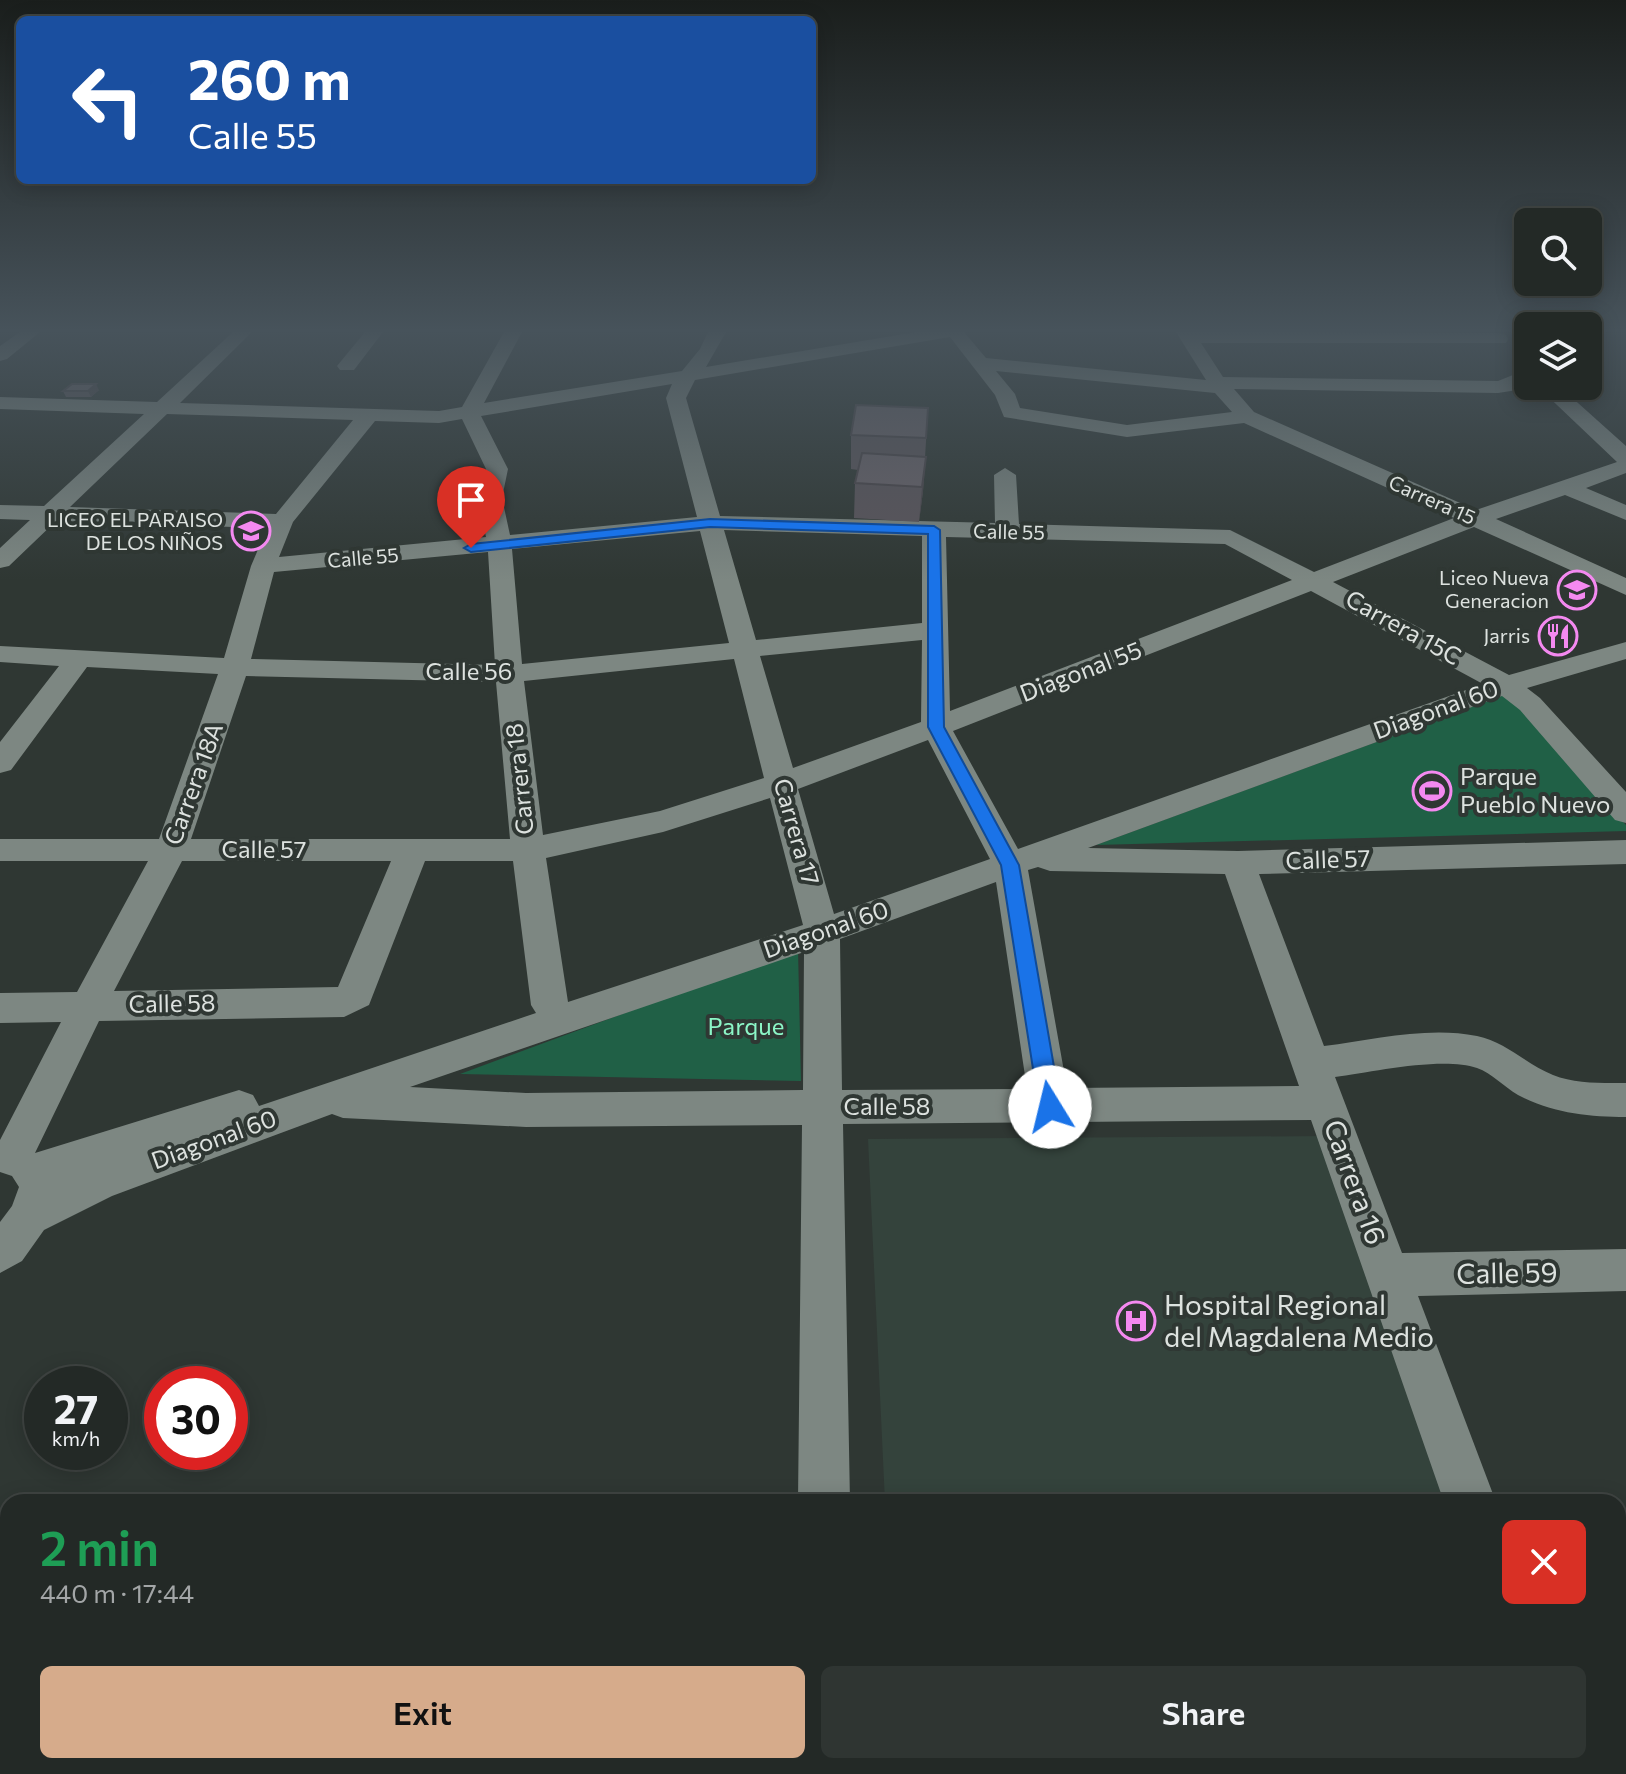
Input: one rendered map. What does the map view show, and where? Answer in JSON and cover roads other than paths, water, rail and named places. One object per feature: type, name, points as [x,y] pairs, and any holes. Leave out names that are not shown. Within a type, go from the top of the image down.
[{"type":"street","points":[[0,561],[157,415]]},
{"type":"street","points":[[363,415],[452,415]]},
{"type":"street","name":"Carrera 18A","points":[[15,1162],[88,1006],[171,850],[235,667],[263,566],[282,521],[369,415]]},
{"type":"street","name":"Carrera 18","points":[[470,415],[496,463],[490,498],[500,546],[509,674],[528,850],[550,1005]]},
{"type":"street","name":"Carrera 17","points":[[681,415],[820,921],[824,1494]]},
{"type":"street","points":[[1021,415],[1091,428],[1127,431],[1247,416]]},
{"type":"street","points":[[1579,415],[1626,458]]},
{"type":"street","name":"Carrera 15","points":[[1247,416],[1626,587]]},
{"type":"street","name":"Diagonal 55","points":[[528,850],[663,821],[783,783],[1318,582],[1474,519],[1626,466]]},
{"type":"street","points":[[1005,475],[1007,532]]},
{"type":"street","points":[[1565,487],[1626,513]]},
{"type":"street","points":[[0,512],[282,521]]},
{"type":"street","name":"Calle 55","points":[[263,566],[500,546],[710,523],[1230,537]]},
{"type":"street","points":[[934,530],[936,727],[1013,857],[1050,1107]]},
{"type":"street","name":"Carrera 15C","points":[[1230,537],[1498,680],[1530,704],[1626,812]]},
{"type":"street","name":"Calle 56","points":[[0,654],[235,667],[509,674],[936,630]]},
{"type":"street","name":"Diagonal 60","points":[[15,1162],[550,1005],[820,921],[1013,857],[1498,680],[1626,638]]},
{"type":"street","name":"Diagonal 60","points":[[1498,680],[1626,650]]},
{"type":"street","points":[[0,763],[78,660]]},
{"type":"street","name":"Calle 57","points":[[0,850],[528,850]]},
{"type":"street","name":"Calle 58","points":[[0,1008],[344,1002],[356,995],[412,851]]},
{"type":"street","name":"Calle 57","points":[[1013,857],[1238,863],[1626,852]]},
{"type":"street","name":"Carrera 16","points":[[1238,863],[1467,1494]]},
{"type":"street","name":"Diagonal 60","points":[[30,1216],[97,1182],[324,1100],[446,1060],[820,921]]},
{"type":"street","points":[[1311,1064],[1455,1048],[1480,1052],[1532,1083],[1563,1095],[1590,1100],[1626,1100]]},
{"type":"street","points":[[446,1060],[438,1070],[437,1078],[448,1108]]},
{"type":"street","name":"Calle 58","points":[[324,1100],[526,1110],[1326,1103]]},
{"type":"street","points":[[0,1252],[18,1234],[36,1200],[15,1162]]},
{"type":"street","name":"Calle 59","points":[[1389,1275],[1626,1270]]},
{"type":"place","name":"LICEO EL PARAISO DE LOS NIÑOS","points":[[251,531]]},
{"type":"place","name":"Liceo Nueva Generacion","points":[[1577,590]]},
{"type":"place","name":"Jarris","points":[[1558,636]]},
{"type":"place","name":"Parque Pueblo Nuevo","points":[[1432,791]]},
{"type":"place","name":"Hospital Regional del Magdalena Medio","points":[[1136,1321]]},
{"type":"park label","name":"Parque","points":[[746,1027]]}]
